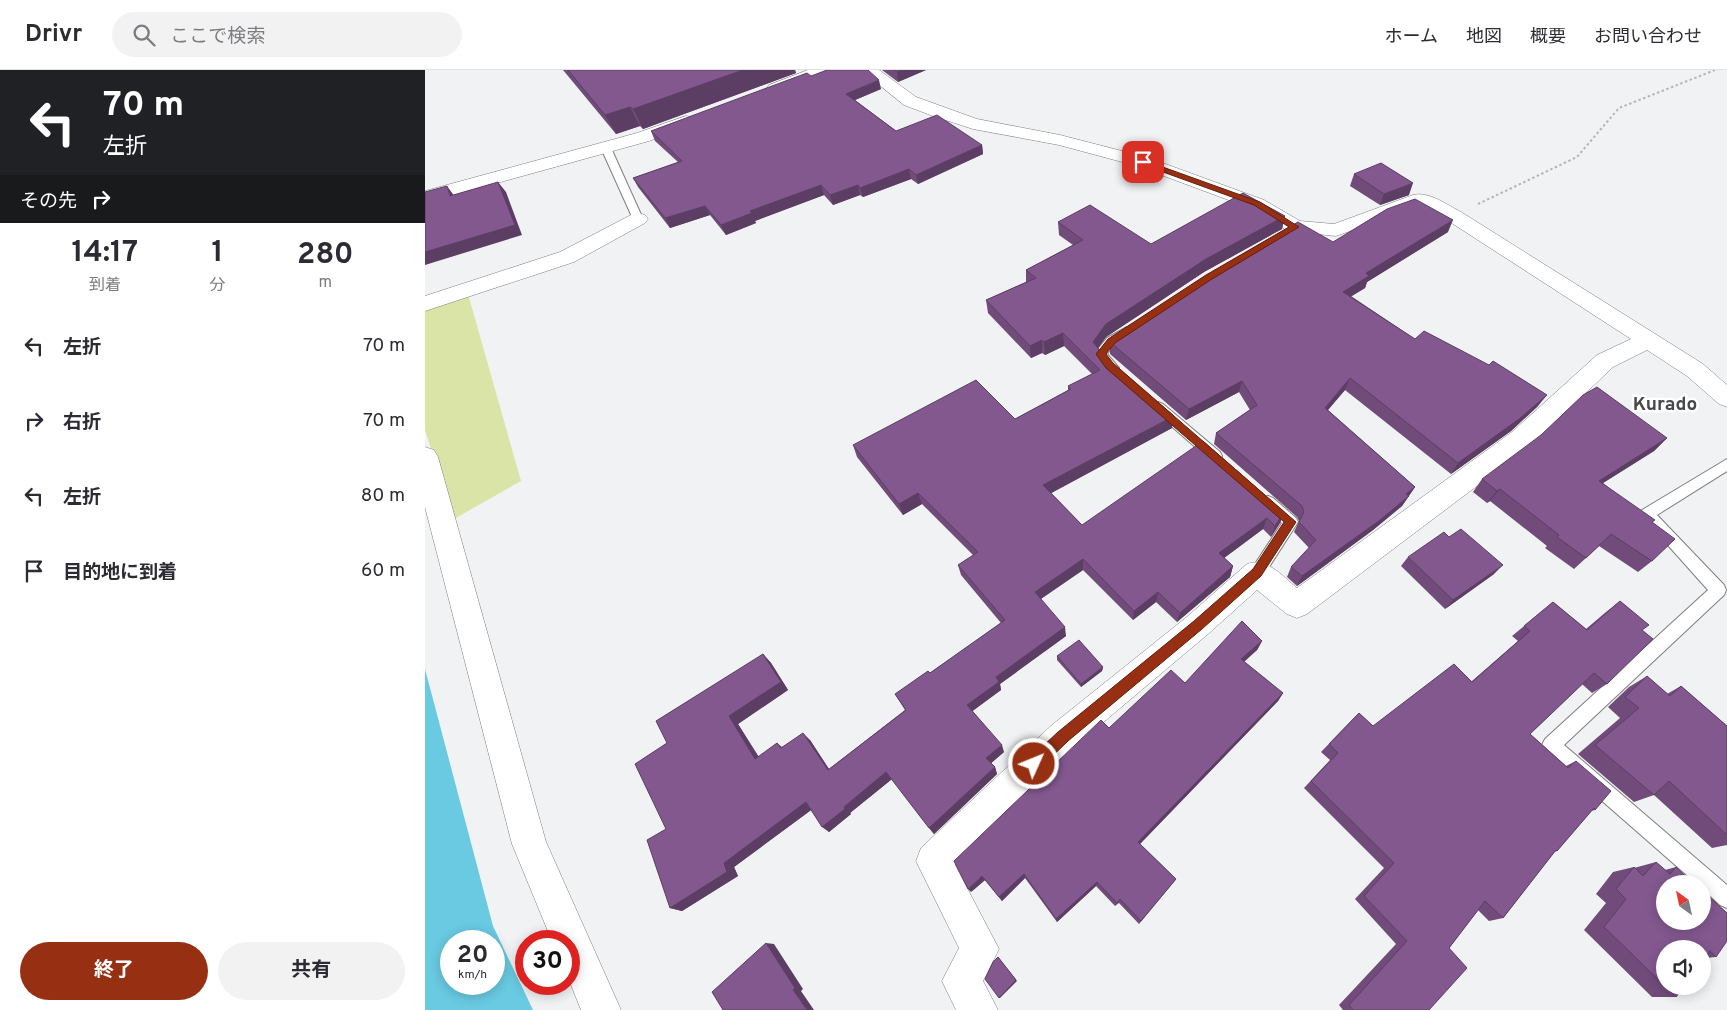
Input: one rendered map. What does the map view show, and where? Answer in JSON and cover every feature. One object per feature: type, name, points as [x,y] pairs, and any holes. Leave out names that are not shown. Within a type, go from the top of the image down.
[{"type":"street","points":[[760,94],[823,70]]},
{"type":"street","points":[[869,70],[910,101],[939,112],[973,124],[1061,140],[1143,162],[1257,204],[1291,230],[1335,230],[1420,199],[1453,216],[1649,340],[1695,370],[1727,398]]},
{"type":"street","points":[[425,197],[606,148],[706,114]]},
{"type":"street","points":[[425,304],[567,257],[638,219]]},
{"type":"street","points":[[978,1010],[961,981],[980,949],[933,861],[1063,736],[1198,625],[1257,572],[1297,606],[1521,439],[1605,360],[1649,340]]},
{"type":"street","points":[[425,457],[529,844],[601,1010]]},
{"type":"lane","points":[[606,148],[638,219]]},
{"type":"lane","points":[[1125,378],[1100,354],[1111,341],[1136,325]]},
{"type":"lane","points":[[1147,398],[1223,463]]},
{"type":"lane","points":[[1727,464],[1647,514],[1718,590],[1551,745],[1727,898]]},
{"type":"lane","points":[[1257,572],[1291,522],[1261,496]]},
{"type":"path","points":[[1453,216],[1577,157],[1619,108],[1715,70]]},
{"type":"green space","points":[[468,294],[521,481],[454,519],[425,430],[425,307]]},
{"type":"water","points":[[425,669],[495,930],[440,930],[440,995],[505,995],[505,951],[515,972],[515,995],[526,995],[533,1010],[425,1010]]},
{"type":"building","points":[[568,70],[743,70],[633,109],[630,107],[605,115]]},
{"type":"building","points":[[827,70],[868,70],[879,80],[846,94],[896,131],[937,115],[982,145],[916,175],[909,169],[860,188],[858,185],[830,195],[821,185],[750,211],[752,213],[721,225],[705,206],[665,218],[633,178],[682,161],[651,131],[807,73],[811,76]]},
{"type":"building","points":[[1381,163],[1413,183],[1384,194],[1354,174]]},
{"type":"building","points":[[498,182],[515,225],[425,252],[425,192],[447,186],[450,196]]},
{"type":"building","points":[[1243,193],[1285,216],[1206,259],[1106,324],[1093,342],[1105,357],[1174,416],[1043,485],[1082,525],[1203,441],[1284,512],[1275,526],[1267,518],[1219,553],[1233,566],[1180,613],[1158,592],[1134,611],[1083,559],[1035,592],[1065,627],[996,677],[999,682],[967,705],[1002,745],[986,758],[995,767],[929,828],[886,772],[822,827],[806,802],[724,863],[727,872],[670,908],[647,840],[666,829],[635,764],[667,743],[656,721],[763,654],[781,682],[729,716],[755,759],[777,743],[781,748],[803,733],[828,770],[906,710],[895,694],[928,671],[930,673],[1005,620],[958,565],[978,552],[918,493],[899,504],[853,445],[976,380],[1015,419],[1071,389],[1068,386],[1100,370],[1063,333],[1030,346],[986,300],[1036,278],[1026,270],[1083,240],[1058,222],[1090,205],[1151,244]]},
{"type":"building","points":[[1415,199],[1453,220],[1366,273],[1369,276],[1343,292],[1415,339],[1424,331],[1489,365],[1493,361],[1547,395],[1519,419],[1458,463],[1350,378],[1325,408],[1415,487],[1406,494],[1409,496],[1380,520],[1302,576],[1291,567],[1316,540],[1299,522],[1304,512],[1302,506],[1216,433],[1257,405],[1242,381],[1189,409],[1110,342],[1117,334],[1216,270],[1298,222],[1333,242],[1387,209]]},
{"type":"building","points":[[1597,387],[1667,438],[1599,481],[1655,520],[1652,522],[1675,539],[1652,561],[1611,534],[1586,558],[1557,537],[1559,535],[1500,489],[1497,491],[1482,479],[1541,435],[1583,395]]},
{"type":"building","points":[[1461,529],[1503,565],[1453,600],[1408,557],[1444,532],[1449,537]]},
{"type":"building","points":[[1620,601],[1649,625],[1642,630],[1653,639],[1607,684],[1594,673],[1530,734],[1568,768],[1576,761],[1611,791],[1556,850],[1503,918],[1485,901],[1449,948],[1467,968],[1429,1010],[1353,1010],[1349,1005],[1407,941],[1364,896],[1394,863],[1311,781],[1338,753],[1329,744],[1359,713],[1373,726],[1454,664],[1472,682],[1530,631],[1524,626],[1553,602],[1587,630]]},
{"type":"building","points":[[1242,621],[1262,641],[1241,659],[1283,693],[1138,842],[1176,879],[1141,921],[1120,899],[1117,903],[1097,882],[1056,919],[1024,874],[999,897],[982,876],[968,889],[954,861],[1101,720],[1109,728],[1171,670],[1185,683]]},
{"type":"building","points":[[1079,640],[1103,667],[1081,684],[1057,656]]},
{"type":"building","points":[[1647,676],[1670,696],[1681,686],[1727,726],[1727,835],[1669,781],[1654,795],[1595,745],[1639,708],[1625,697]]},
{"type":"building","points":[[1656,862],[1670,874],[1676,867],[1684,875],[1656,875],[1656,930],[1711,930],[1711,898],[1727,913],[1727,941],[1716,957],[1711,952],[1711,940],[1656,940],[1656,977],[1604,927],[1626,899],[1616,889],[1634,867],[1643,876]]},
{"type":"building","points":[[766,943],[795,988],[793,990],[807,1010],[723,1010],[712,992]]},
{"type":"building","points":[[998,957],[1016,980],[999,998],[985,979],[993,962]]},
{"type":"district","name":"Kurado","points":[[1665,403]]},
{"type":"route","points":[[1034,764],[1063,736],[1198,625],[1257,572],[1291,522],[1110,365],[1100,354],[1111,341],[1209,277],[1295,227],[1257,204],[1143,162]]}]
